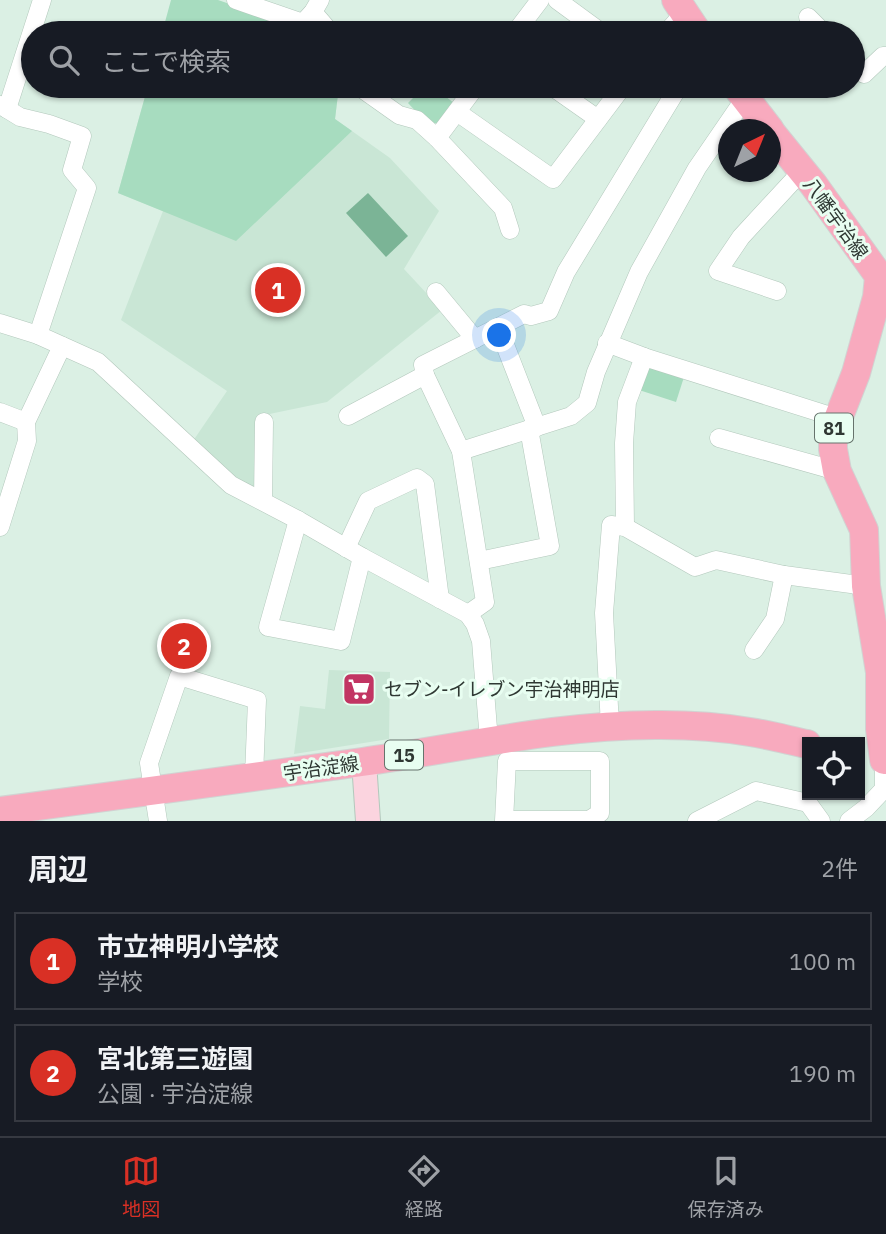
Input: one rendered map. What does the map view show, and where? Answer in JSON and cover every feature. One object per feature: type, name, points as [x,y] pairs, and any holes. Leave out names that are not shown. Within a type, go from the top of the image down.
[{"type":"main road","name":"八幡宇治線","points":[[745,98],[761,119]]},
{"type":"main road","name":"八幡宇治線","points":[[781,144],[884,273],[856,373],[833,432],[837,471],[864,530],[866,586],[880,673],[877,758]]},
{"type":"main road","name":"宇治淀線","points":[[13,813],[254,776],[502,747],[561,731],[610,726],[712,727],[802,743]]},
{"type":"street","points":[[35,21],[42,0]]},
{"type":"street","points":[[236,0],[297,21]]},
{"type":"street","points":[[524,21],[541,0]]},
{"type":"street","points":[[557,0],[586,21]]},
{"type":"street","points":[[305,21],[317,6]]},
{"type":"street","points":[[808,17],[812,21]]},
{"type":"street","points":[[865,73],[886,56]]},
{"type":"street","points":[[21,59],[4,107],[20,117],[82,136],[72,170],[87,188],[38,335]]},
{"type":"street","points":[[375,98],[399,115],[417,120],[437,138],[503,208],[510,230]]},
{"type":"street","points":[[437,138],[467,98]]},
{"type":"street","points":[[568,98],[598,119]]},
{"type":"street","points":[[457,112],[553,180],[614,98]]},
{"type":"street","points":[[468,614],[485,602],[461,451],[425,375],[423,365],[524,314],[531,316],[549,311],[566,272],[672,98]]},
{"type":"street","points":[[461,451],[571,416],[587,403],[607,343],[639,272],[737,98]]},
{"type":"street","points":[[777,291],[718,271],[741,237],[802,171]]},
{"type":"street","points":[[446,297],[475,339]]},
{"type":"street","points":[[0,323],[38,335],[97,362],[231,485],[468,614],[481,640],[502,747],[504,820],[589,820],[600,813],[600,761],[502,747]]},
{"type":"street","points":[[479,561],[550,546],[533,428],[498,327]]},
{"type":"street","points":[[607,343],[643,357],[838,418]]},
{"type":"street","points":[[0,527],[27,441],[26,422],[62,346]]},
{"type":"street","points":[[625,527],[624,443],[628,402],[643,357]]},
{"type":"street","points":[[348,416],[425,375]]},
{"type":"street","points":[[0,412],[26,422]]},
{"type":"street","points":[[263,501],[264,422]]},
{"type":"street","points":[[719,438],[837,471]]},
{"type":"street","points":[[346,548],[368,502],[417,478],[425,484],[440,599]]},
{"type":"street","points":[[298,520],[268,627],[341,641],[362,558]]},
{"type":"street","points":[[610,726],[604,613],[611,526],[625,527],[695,567],[716,560],[784,575],[866,586]]},
{"type":"street","points":[[754,650],[775,619],[784,575]]},
{"type":"street","points":[[158,821],[149,763],[179,676],[257,700],[254,776]]},
{"type":"street","points":[[849,821],[884,789],[877,758]]},
{"type":"street","points":[[365,762],[368,821]]},
{"type":"street","points":[[697,821],[756,791],[808,803],[821,821]]},
{"type":"shaded area","points":[[171,0],[218,0],[280,21],[165,21]]},
{"type":"shaded area","points":[[145,98],[338,98],[335,119],[390,158],[439,211],[404,269],[442,310],[327,402],[260,416],[255,420],[258,493],[236,479],[193,441],[227,391],[121,320],[163,211],[118,193]]},
{"type":"shaded area","points":[[145,98],[338,98],[335,119],[352,131],[236,241],[118,193]]},
{"type":"shaded area","points":[[413,98],[448,98],[454,103],[441,122],[432,124],[408,103]]},
{"type":"shaded area","points":[[368,193],[408,236],[386,257],[346,213]]},
{"type":"shaded area","points":[[652,365],[684,377],[676,402],[639,390],[645,372]]},
{"type":"shaded area","points":[[174,621],[199,634],[183,672],[171,668],[178,648],[169,644]]},
{"type":"shaded area","points":[[329,670],[390,672],[389,739],[294,754],[300,706],[325,709]]},
{"type":"place","name":"市立神明小学校","points":[[278,290]]},
{"type":"place","name":"宮北第三遊園","points":[[184,646]]},
{"type":"place","name":"セブン-イレブン宇治神明店","points":[[359,689]]}]
